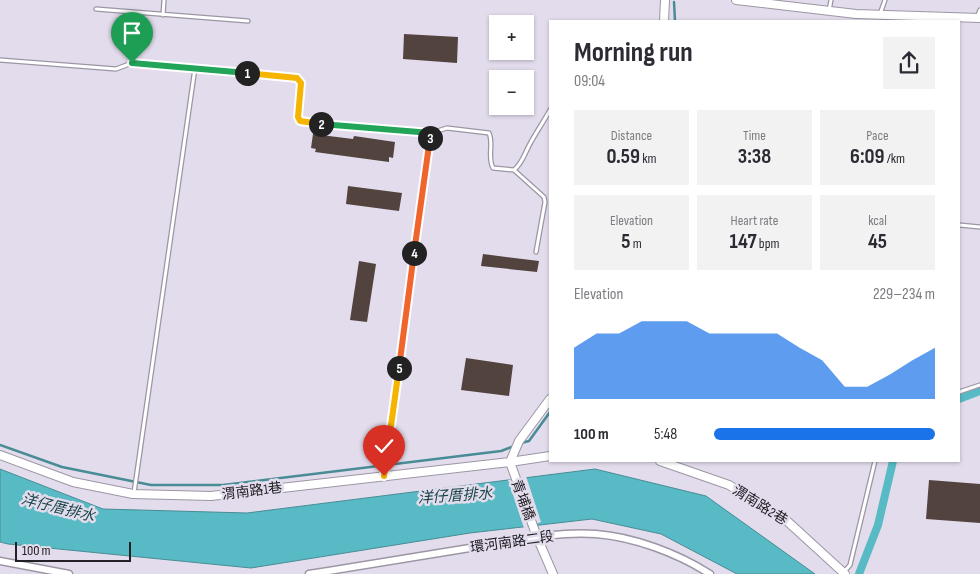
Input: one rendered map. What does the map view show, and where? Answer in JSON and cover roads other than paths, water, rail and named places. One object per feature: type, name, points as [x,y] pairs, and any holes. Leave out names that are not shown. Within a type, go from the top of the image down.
[{"type":"street","points":[[664,20],[665,0]]},
{"type":"street","points":[[736,0],[829,11],[856,18],[880,15],[979,15]]},
{"type":"street","points":[[510,462],[519,441],[549,400]]},
{"type":"street","name":"渭南路1巷","points":[[0,455],[73,482],[134,494],[211,496],[510,462]]},
{"type":"street","points":[[510,462],[549,456]]},
{"type":"street","name":"青埔橋","points":[[510,462],[537,537],[553,574]]},
{"type":"street","name":"渭南路2巷","points":[[663,462],[729,485],[787,521],[844,573]]},
{"type":"street","name":"環河南路二段","points":[[309,574],[537,537],[595,534],[616,537],[655,548],[710,574]]},
{"type":"street","points":[[0,565],[0,561],[69,574]]},
{"type":"lane","points":[[163,15],[164,0]]},
{"type":"lane","points":[[829,11],[831,0]]},
{"type":"lane","points":[[880,15],[885,0]]},
{"type":"lane","points":[[96,9],[248,21]]},
{"type":"lane","points":[[0,60],[116,69],[132,63],[297,78],[301,83],[298,117],[300,121],[431,133],[447,128],[489,133],[492,139],[490,163],[493,168],[514,170],[544,197],[545,202],[536,252]]},
{"type":"lane","points":[[134,494],[195,68]]},
{"type":"lane","points":[[514,170],[519,166],[531,141],[539,131],[549,112]]},
{"type":"lane","points":[[384,476],[431,133]]},
{"type":"lane","points":[[960,225],[980,227]]},
{"type":"lane","points":[[960,392],[980,385]]},
{"type":"lane","points":[[844,573],[850,565],[875,462]]},
{"type":"water","name":"洋仔厝排水","points":[[0,469],[103,509],[247,513],[595,469],[706,496],[815,574],[737,574],[661,534],[592,519],[470,533],[251,568],[8,544],[0,542]]},
{"type":"waterway","points":[[674,2],[675,20]]},
{"type":"waterway","points":[[960,399],[980,391]]},
{"type":"waterway","points":[[521,443],[529,441],[549,413]]},
{"type":"waterway","points":[[0,445],[62,467],[151,485],[223,485],[501,451],[514,446]]},
{"type":"waterway","points":[[859,574],[878,525],[893,462]]}]
